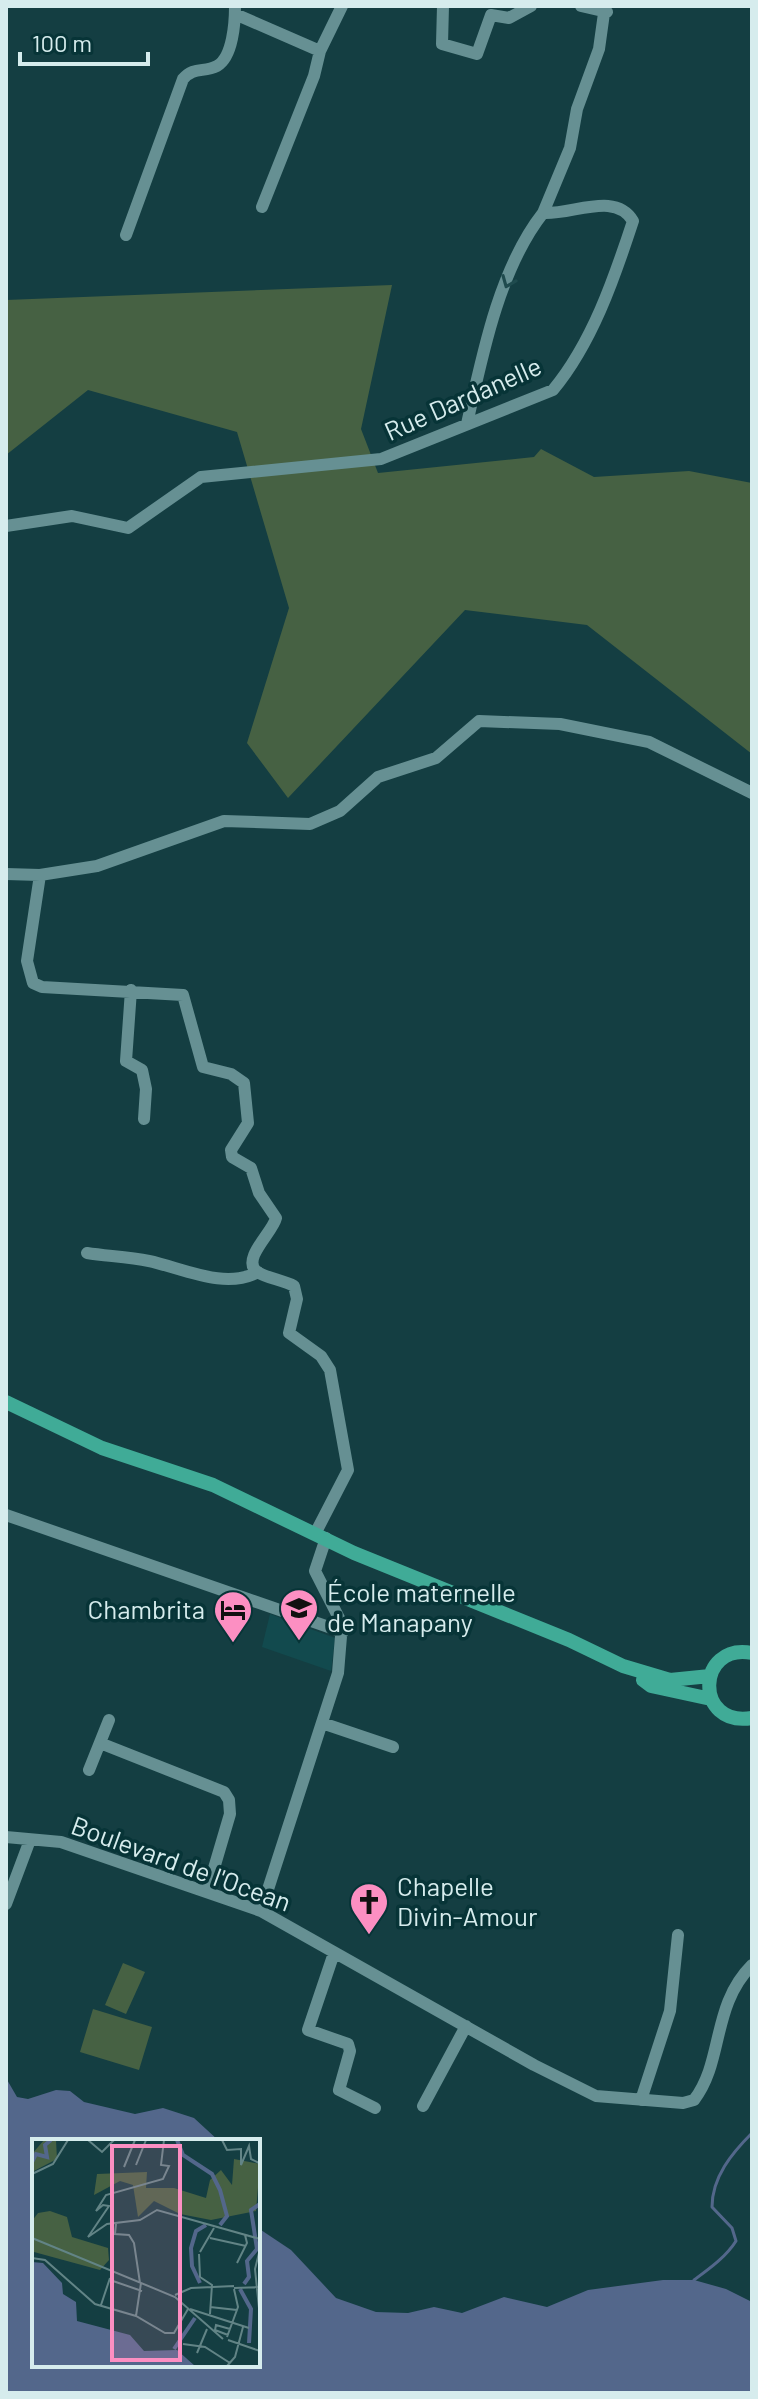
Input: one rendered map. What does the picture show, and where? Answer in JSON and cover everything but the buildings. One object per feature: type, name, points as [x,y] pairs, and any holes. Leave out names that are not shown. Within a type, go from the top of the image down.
[{"type":"main road","points":[[6,1402],[102,1448],[213,1485],[354,1553],[569,1640],[623,1666],[670,1680],[710,1676]]},
{"type":"main road","points":[[711,1699],[710,1676],[724,1657],[738,1652],[752,1653]]},
{"type":"main road","points":[[623,1666],[651,1686],[711,1699],[727,1716],[751,1720]]},
{"type":"street","points":[[262,207],[314,76],[320,51],[342,6]]},
{"type":"street","points":[[443,6],[442,44],[477,54],[491,15],[509,18],[531,6]]},
{"type":"street","points":[[467,424],[488,332],[528,233],[543,213],[570,148],[577,109],[599,49],[606,9],[581,6]]},
{"type":"street","points":[[126,235],[188,73],[214,67],[223,60],[235,10],[320,51]]},
{"type":"street","name":"Rue Dardanelle","points":[[6,526],[72,516],[128,528],[201,477],[381,459],[553,390],[572,368],[615,274],[633,221],[626,209],[614,204],[561,214],[543,213]]},
{"type":"street","points":[[6,874],[40,875],[97,866],[224,821],[310,824],[340,811],[378,777],[436,758],[479,721],[560,724],[649,742],[752,793]]},
{"type":"street","points":[[40,875],[27,961],[33,983],[42,987],[183,995],[203,1067],[231,1074],[244,1083],[248,1123],[231,1150],[232,1157],[251,1168],[259,1193],[276,1218],[252,1256],[258,1272]]},
{"type":"street","points":[[131,990],[126,1061],[142,1070],[146,1089],[144,1119]]},
{"type":"street","points":[[87,1253],[151,1262],[198,1275],[243,1277],[258,1272],[294,1286],[297,1299],[289,1333],[321,1356],[330,1370],[348,1470],[321,1535],[315,1571],[343,1632],[338,1673],[261,1911]]},
{"type":"street","points":[[6,1515],[343,1632]]},
{"type":"street","points":[[89,1770],[109,1720]]},
{"type":"street","points":[[322,1723],[393,1747]]},
{"type":"street","points":[[100,1743],[224,1792],[229,1800],[230,1814],[207,1892]]},
{"type":"street","name":"Boulevard de l'Ocean","points":[[6,1837],[61,1842],[261,1911],[596,2096],[683,2103],[694,2100],[703,2084],[731,1990],[752,1965]]},
{"type":"street","points":[[6,1904],[30,1840]]},
{"type":"street","points":[[641,2100],[670,2011],[678,1935]]},
{"type":"street","points":[[334,1953],[308,2030],[348,2044],[350,2051],[339,2090],[375,2108]]},
{"type":"street","points":[[423,2106],[466,2026]]},
{"type":"shaded area","name":"École maternelle de Manapany","points":[[270,1614],[335,1638],[331,1671],[262,1647]]},
{"type":"shaded area","points":[[6,2078],[17,2097],[28,2099],[56,2090],[70,2091],[84,2102],[135,2114],[163,2108],[194,2118],[217,2139],[32,2139],[32,2367],[260,2367],[260,2229],[291,2250],[336,2298],[376,2312],[408,2313],[434,2307],[462,2313],[504,2297],[547,2307],[588,2290],[663,2280],[694,2280],[726,2289],[752,2302],[752,2393],[6,2393]]},
{"type":"green space","points":[[392,285],[361,429],[378,473],[534,457],[541,449],[594,477],[689,471],[752,483],[752,754],[587,625],[465,610],[288,798],[247,743],[289,608],[237,432],[88,390],[6,455],[6,300]]},
{"type":"green space","points":[[123,1963],[145,1972],[126,2014],[105,2005]]},
{"type":"green space","points":[[93,2009],[152,2027],[139,2070],[80,2052]]},
{"type":"waterway","points":[[694,2280],[736,2241],[732,2228],[712,2207],[713,2196],[724,2166],[752,2133]]},
{"type":"place","name":"École maternelle de Manapany","points":[[299,1642]]},
{"type":"place","name":"Chambrita","points":[[233,1644]]},
{"type":"place","name":"Chapelle Divin-Amour","points":[[369,1936]]}]
